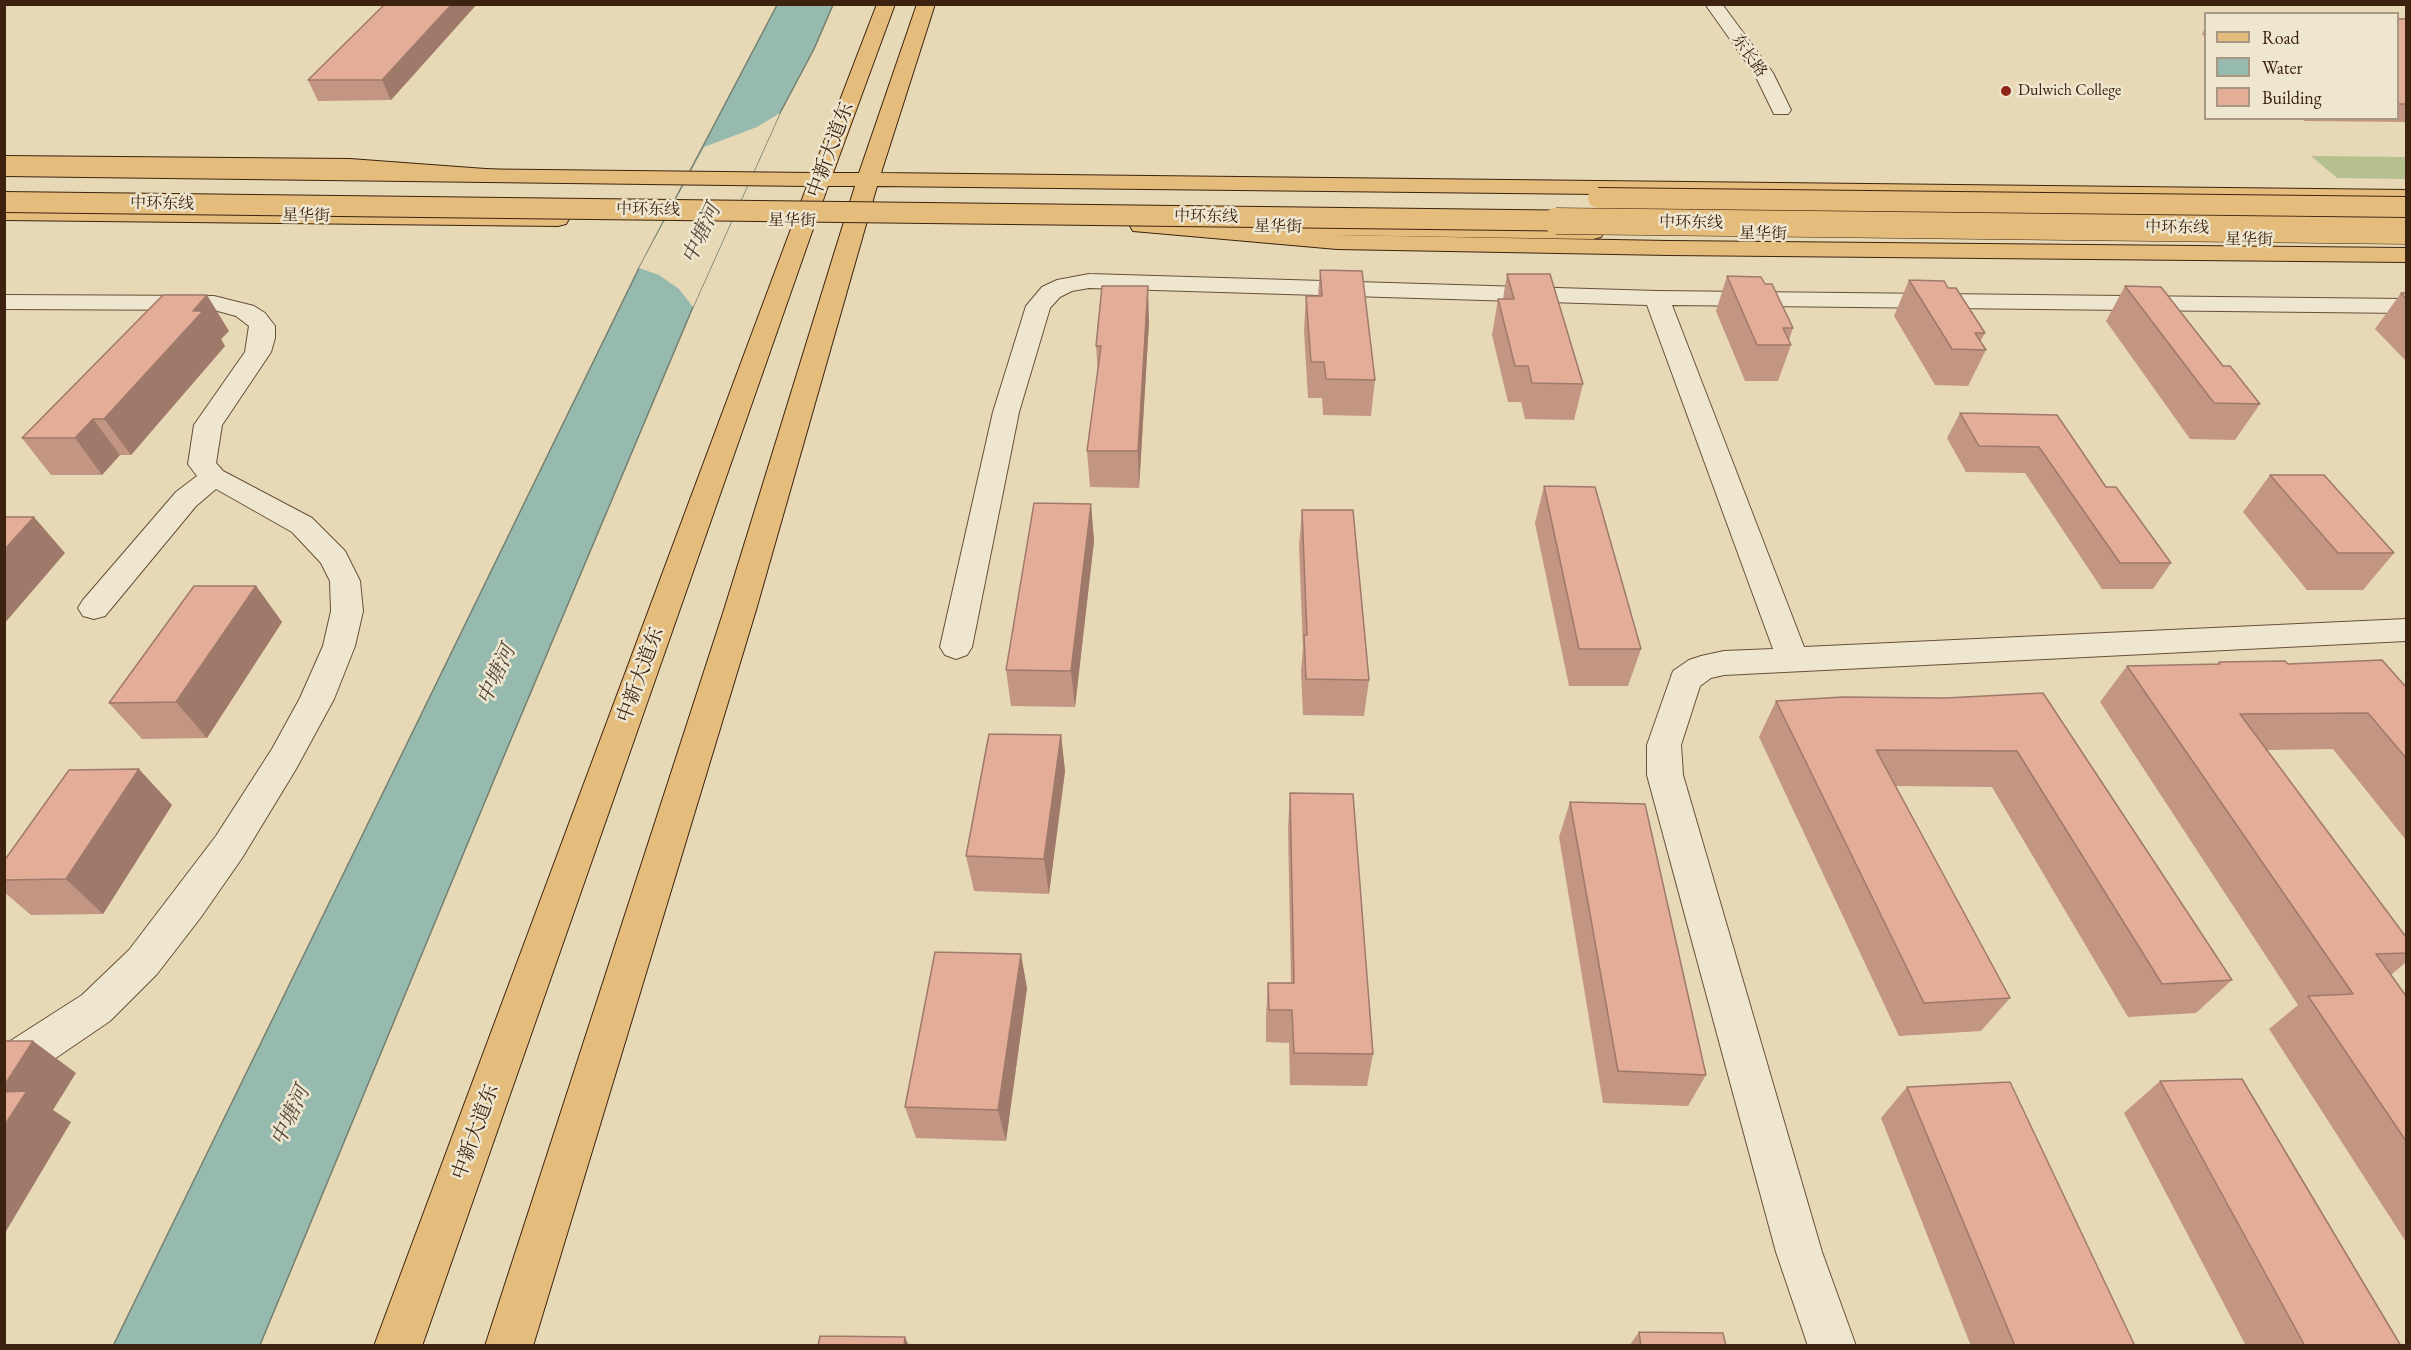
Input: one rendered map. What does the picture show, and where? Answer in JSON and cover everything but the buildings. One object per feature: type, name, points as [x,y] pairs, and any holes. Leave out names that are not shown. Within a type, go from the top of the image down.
[{"type":"main road","name":"中新大道东","points":[[398,1346],[820,179],[886,4]]},
{"type":"main road","points":[[509,1346],[741,610],[854,222],[926,4]]},
{"type":"main road","points":[[4,162],[350,165],[499,176]]},
{"type":"main road","points":[[4,170],[2406,197]]},
{"type":"main road","name":"中环东线","points":[[4,180],[2406,207]]},
{"type":"main road","name":"中环东线","points":[[4,202],[2406,231]]},
{"type":"main road","name":"星华街","points":[[4,213],[2406,242]]},
{"type":"main road","points":[[1141,226],[1337,242],[1669,248],[2406,255]]},
{"type":"street","name":"东长路","points":[[1713,4],[1763,73],[1781,110]]},
{"type":"street","points":[[956,647],[1009,401],[1038,306],[1051,292],[1066,285],[1089,281],[1657,298],[2406,306]]},
{"type":"street","points":[[1657,298],[1793,660]]},
{"type":"street","points":[[4,302],[214,303],[245,311],[256,318],[262,326],[262,338],[258,352],[208,425],[202,464],[213,477],[302,525],[334,558],[345,581],[347,611],[339,646],[317,699],[284,759],[229,847],[172,925],[143,962],[96,1008],[4,1069]]},
{"type":"street","points":[[93,608],[186,499],[213,477]]},
{"type":"street","points":[[1832,1346],[1799,1252],[1665,775],[1664,745],[1685,680],[1701,668],[1724,663],[2406,630]]},
{"type":"green space","points":[[2311,156],[2406,157],[2406,179],[2337,178]]},
{"type":"water","name":"中塘河","points":[[777,5],[833,5],[814,49],[780,113],[693,307],[260,1345],[113,1346],[639,268]]},
{"type":"pier","points":[[780,113],[693,307],[679,289],[659,275],[639,268],[704,147],[757,127]]},
{"type":"place","name":"Dulwich College","points":[[2006,91]]}]
